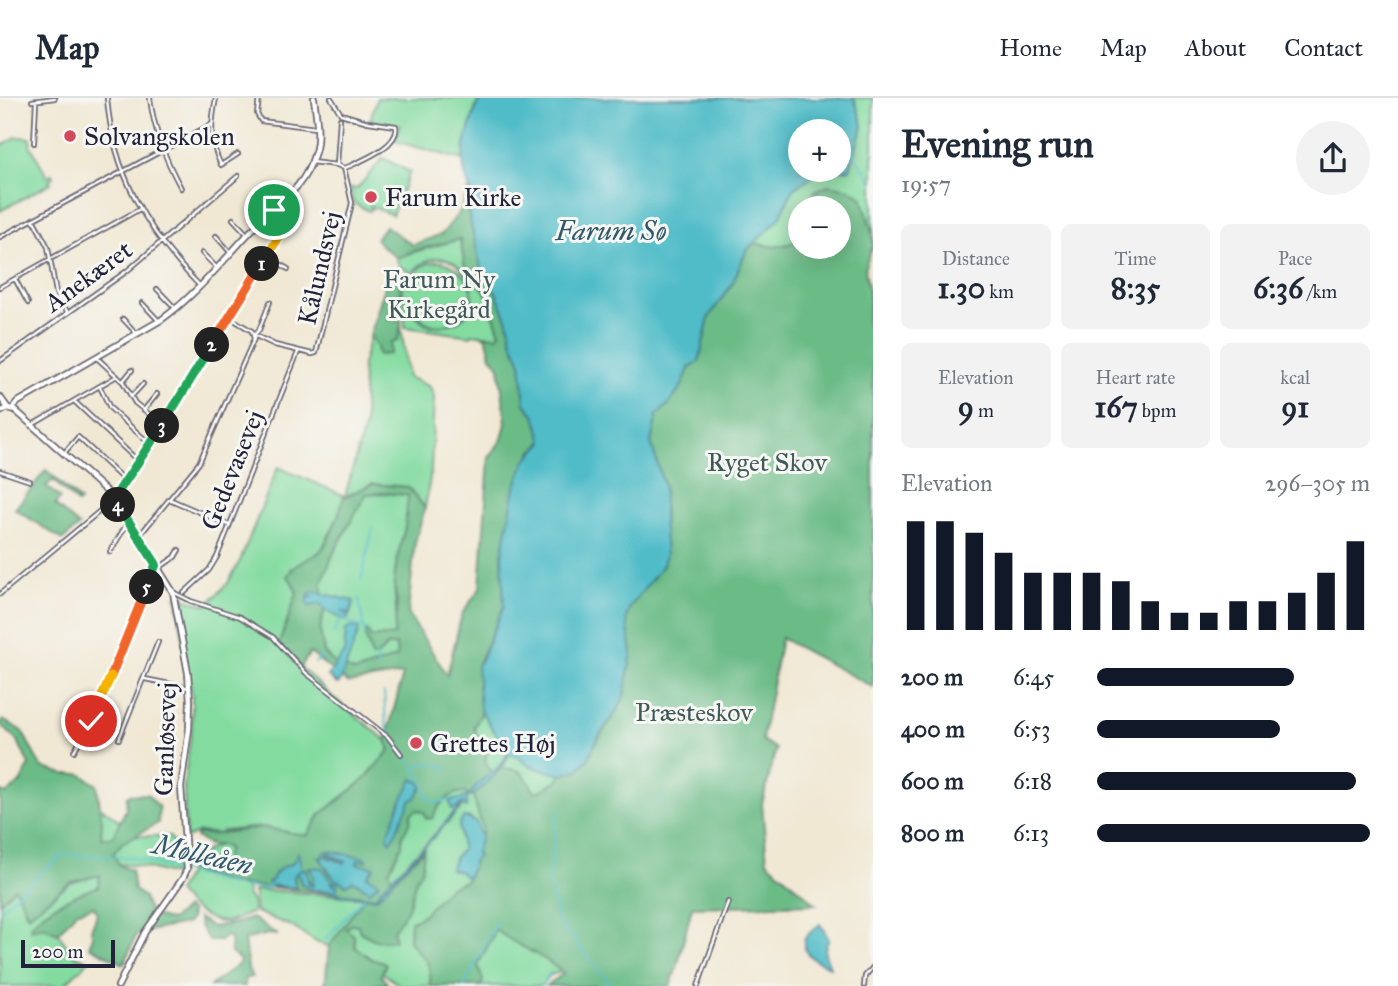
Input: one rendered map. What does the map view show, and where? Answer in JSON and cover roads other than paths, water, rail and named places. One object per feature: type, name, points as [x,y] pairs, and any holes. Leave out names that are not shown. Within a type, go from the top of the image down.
[{"type":"street","points":[[34,143],[34,101],[55,98]]},
{"type":"street","points":[[107,98],[110,129],[123,171],[140,209],[161,243],[201,287]]},
{"type":"street","points":[[150,98],[162,150],[181,188]]},
{"type":"street","points":[[216,98],[212,148],[221,165],[237,154]]},
{"type":"street","points":[[258,98],[259,119],[316,128]]},
{"type":"street","points":[[0,412],[159,321],[201,287],[247,234],[299,186],[316,147],[314,98]]},
{"type":"street","points":[[337,165],[340,116],[332,100],[338,98]]},
{"type":"street","points":[[311,162],[344,168],[392,141],[397,131],[396,127],[340,116]]},
{"type":"street","points":[[0,237],[212,124]]},
{"type":"street","name":"Kålundsvej","points":[[229,317],[254,335],[275,345],[312,354],[318,350],[352,203],[344,168]]},
{"type":"street","name":"Anekæret","points":[[0,360],[127,271],[238,176]]},
{"type":"street","points":[[0,594],[114,498],[126,482],[295,211],[288,198]]},
{"type":"street","points":[[0,287],[140,209]]},
{"type":"street","points":[[33,219],[45,240],[56,293],[68,313]]},
{"type":"street","points":[[233,219],[247,234]]},
{"type":"street","points":[[216,236],[232,253]]},
{"type":"street","points":[[202,253],[218,269]]},
{"type":"street","points":[[267,255],[288,270]]},
{"type":"street","points":[[15,279],[28,303]]},
{"type":"street","points":[[157,289],[176,309]]},
{"type":"street","points":[[139,536],[200,460],[270,302]]},
{"type":"street","points":[[142,303],[159,321]]},
{"type":"street","points":[[123,319],[137,334]]},
{"type":"street","name":"Gedevasevej","points":[[184,593],[209,569],[298,351]]},
{"type":"street","points":[[96,357],[122,381],[131,397],[163,425]]},
{"type":"street","points":[[122,381],[132,370]]},
{"type":"street","points":[[32,425],[117,376]]},
{"type":"street","points":[[131,397],[143,384]]},
{"type":"street","points":[[99,387],[110,408],[150,444]]},
{"type":"street","points":[[144,410],[157,394]]},
{"type":"street","name":"Ganløsevej","points":[[0,397],[114,498],[173,592],[190,688],[189,729],[181,787],[186,871],[145,932],[118,986]]},
{"type":"street","points":[[74,401],[138,462]]},
{"type":"street","points":[[64,453],[78,437],[126,482]]},
{"type":"street","points":[[0,471],[30,481]]},
{"type":"street","points":[[170,499],[229,525]]},
{"type":"street","points":[[110,552],[129,521]]},
{"type":"street","points":[[74,751],[106,690],[158,566],[175,557],[179,550]]},
{"type":"street","points":[[173,592],[191,601],[240,617],[273,637],[306,673],[388,737],[401,754]]},
{"type":"street","points":[[119,739],[158,642]]},
{"type":"street","points":[[144,679],[190,688]]},
{"type":"street","points":[[698,986],[728,902]]},
{"type":"street","points":[[864,986],[865,976],[873,967]]},
{"type":"water","name":"Farum Sø","points":[[480,98],[854,98],[863,125],[851,166],[851,119],[788,119],[788,182],[804,182],[788,196],[780,218],[746,251],[732,284],[709,317],[699,361],[689,368],[683,384],[670,403],[657,415],[651,442],[664,487],[666,554],[663,565],[630,607],[626,618],[632,652],[624,696],[588,759],[578,770],[561,775],[533,767],[518,756],[509,755],[490,780],[467,798],[466,808],[463,806],[456,813],[377,898],[342,896],[337,895],[334,891],[313,890],[302,885],[297,872],[294,877],[296,888],[270,885],[268,882],[272,881],[275,874],[292,864],[298,853],[302,868],[300,870],[306,869],[309,884],[313,886],[309,867],[322,868],[334,886],[334,878],[319,857],[322,858],[322,855],[344,863],[346,861],[325,852],[329,851],[366,858],[367,861],[358,860],[357,864],[374,867],[367,876],[379,883],[370,891],[353,881],[346,885],[337,880],[337,893],[376,897],[464,802],[452,810],[449,800],[467,796],[504,761],[508,753],[480,709],[477,665],[504,606],[502,555],[515,487],[526,460],[543,442],[535,415],[525,404],[521,363],[508,321],[496,292],[482,272],[466,204],[472,196],[463,160],[468,133]]},
{"type":"water","points":[[312,591],[354,601],[350,614],[341,611],[349,616],[346,621],[328,612],[320,604],[309,606],[308,598],[314,597],[308,595]]},
{"type":"water","points":[[349,627],[358,628],[359,631],[340,683],[337,684],[328,676],[344,653],[346,630]]},
{"type":"water","points":[[413,779],[421,783],[422,787],[415,799],[411,800],[391,842],[387,837]]},
{"type":"water","points":[[464,817],[476,822],[481,837],[476,853],[478,857],[475,858],[467,878],[459,871],[450,869],[462,850],[459,824]]},
{"type":"water","points":[[820,924],[829,939],[825,951],[830,967],[814,960],[805,948],[805,937]]},
{"type":"waterway","points":[[854,154],[873,183]]},
{"type":"waterway","points":[[361,580],[373,528]]},
{"type":"waterway","points":[[359,599],[364,627]]},
{"type":"waterway","points":[[334,633],[340,619]]},
{"type":"waterway","points":[[346,621],[364,628],[365,635]]},
{"type":"waterway","points":[[315,663],[322,656]]},
{"type":"waterway","points":[[375,656],[378,667]]},
{"type":"waterway","points":[[384,693],[386,724],[391,737],[400,748]]},
{"type":"waterway","points":[[405,754],[422,780],[427,797],[436,803],[449,800]]},
{"type":"waterway","points":[[415,769],[431,763],[447,769]]},
{"type":"waterway","points":[[659,805],[662,793]]},
{"type":"waterway","points":[[558,811],[549,879],[558,921],[612,986]]},
{"type":"waterway","name":"Mølleåen","points":[[0,909],[62,855],[131,857],[240,887],[268,888],[271,885]]},
{"type":"waterway","points":[[325,940],[364,897]]},
{"type":"waterway","points":[[464,986],[497,921]]},
{"type":"waterway","points":[[541,986],[550,973]]},
{"type":"place","name":"Solvangskolen","points":[[70,136]]},
{"type":"place","name":"Farum Kirke","points":[[371,197]]},
{"type":"place","name":"Grettes Høj","points":[[416,743]]},
{"type":"park label","name":"Farum Ny Kirkegård","points":[[439,294]]},
{"type":"park label","name":"Ryget Skov","points":[[767,462]]},
{"type":"park label","name":"Præsteskov","points":[[694,712]]}]
